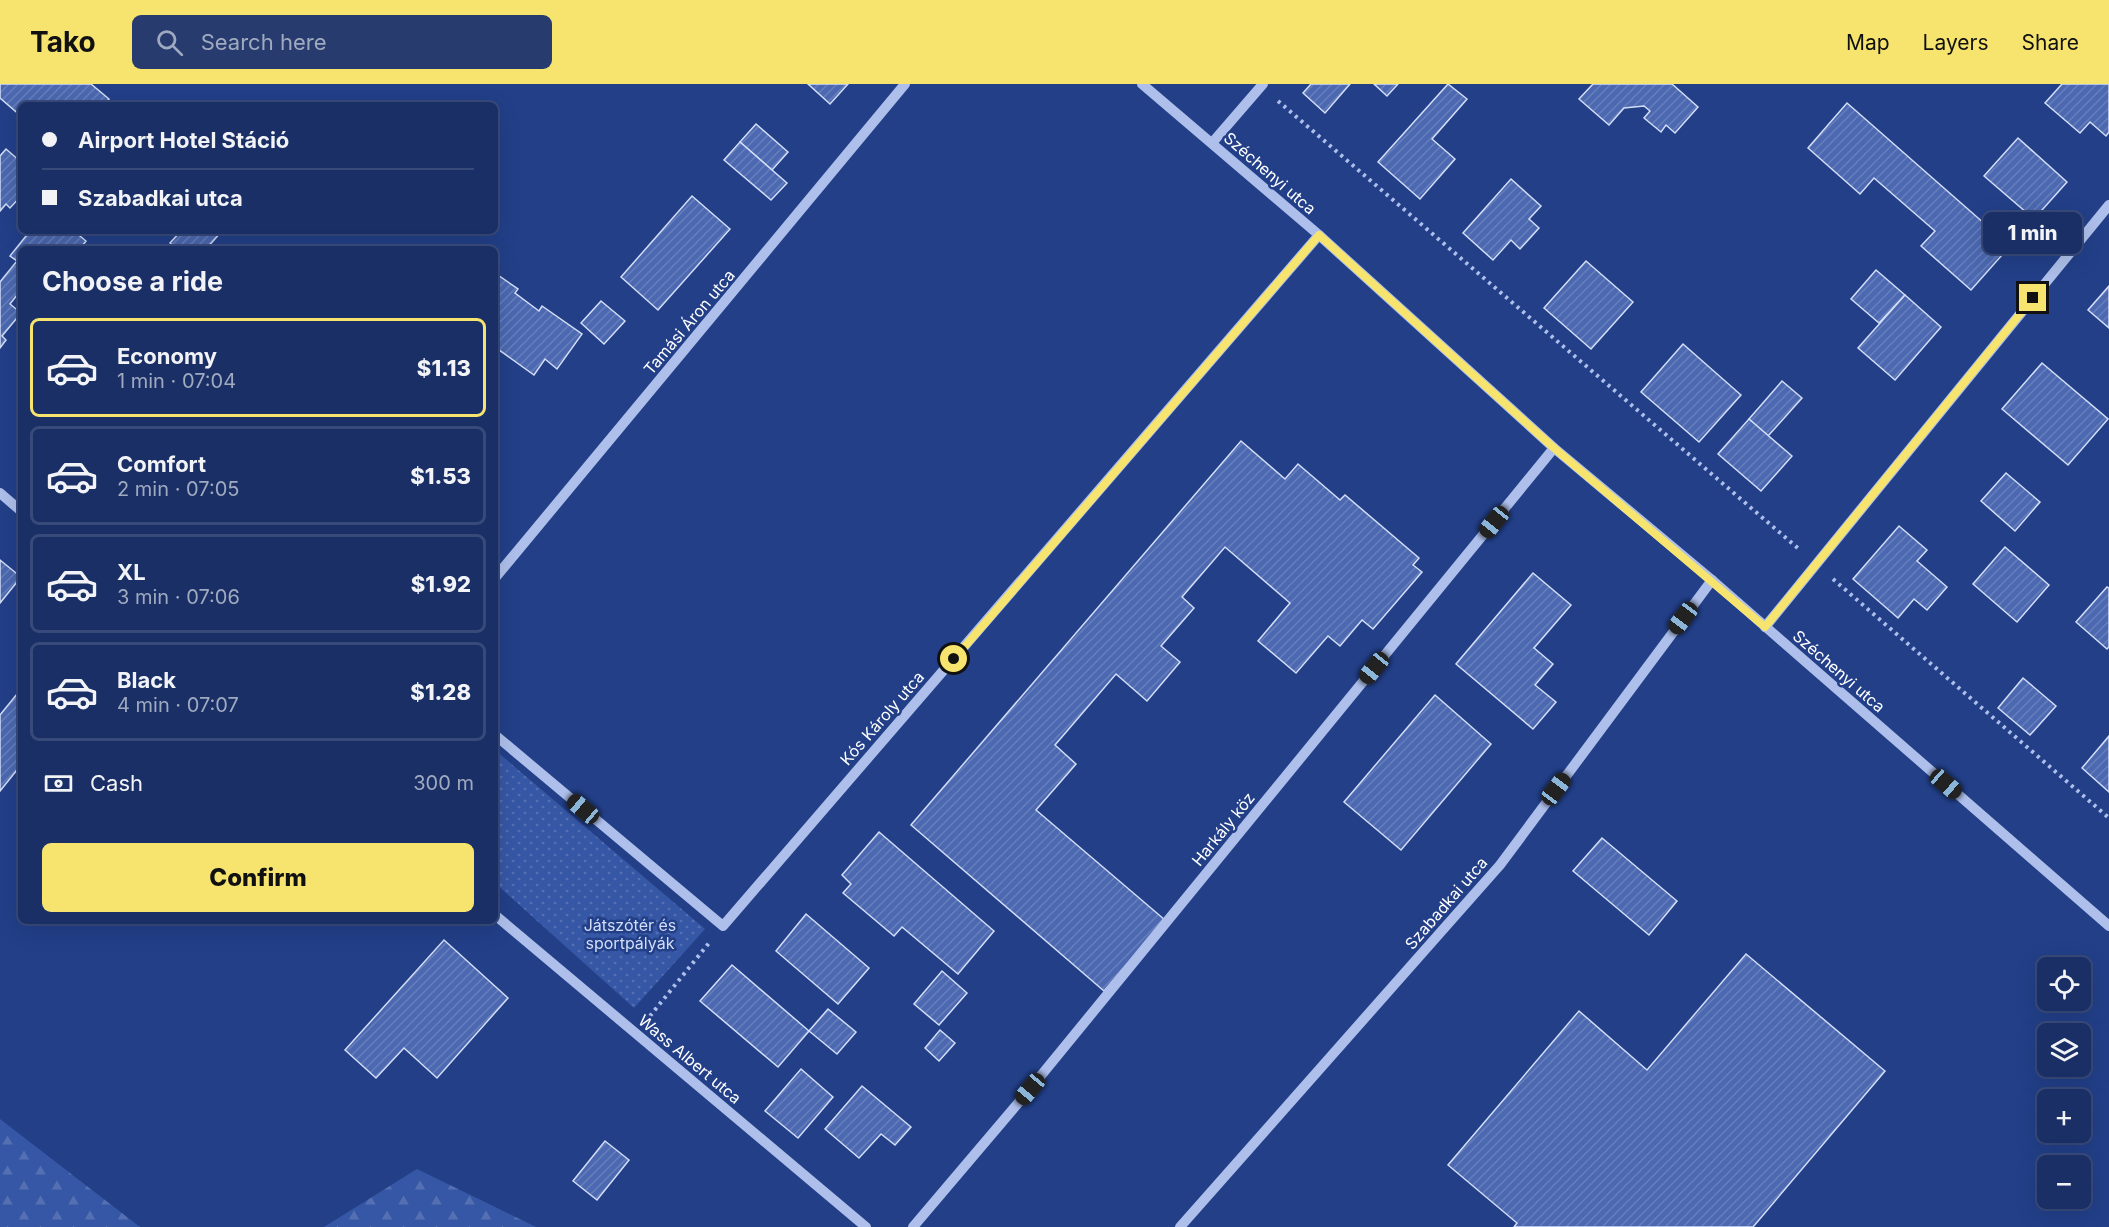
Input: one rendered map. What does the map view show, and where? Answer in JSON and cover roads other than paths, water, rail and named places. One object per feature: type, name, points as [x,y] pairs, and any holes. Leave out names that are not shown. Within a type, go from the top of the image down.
[{"type":"street","name":"Tamási Áron utca","points":[[498,574],[905,84]]},
{"type":"street","name":"Széchenyi utca","points":[[1142,84],[1319,235],[1554,448],[1712,580],[2109,926]]},
{"type":"street","points":[[1212,143],[1262,85]]},
{"type":"street","points":[[1765,627],[2108,208]]},
{"type":"street","name":"Kós Károly utca","points":[[498,738],[723,926],[1319,235]]},
{"type":"street","name":"Harkály köz","points":[[913,1227],[1030,1089],[1554,448]]},
{"type":"street","points":[[0,493],[18,508]]},
{"type":"street","name":"Szabadkai utca","points":[[1180,1227],[1500,866],[1712,580]]},
{"type":"street","name":"Wass Albert utca","points":[[498,918],[866,1227]]},
{"type":"park label","name":"Játszótér és sportpályák","points":[[630,934]]}]
